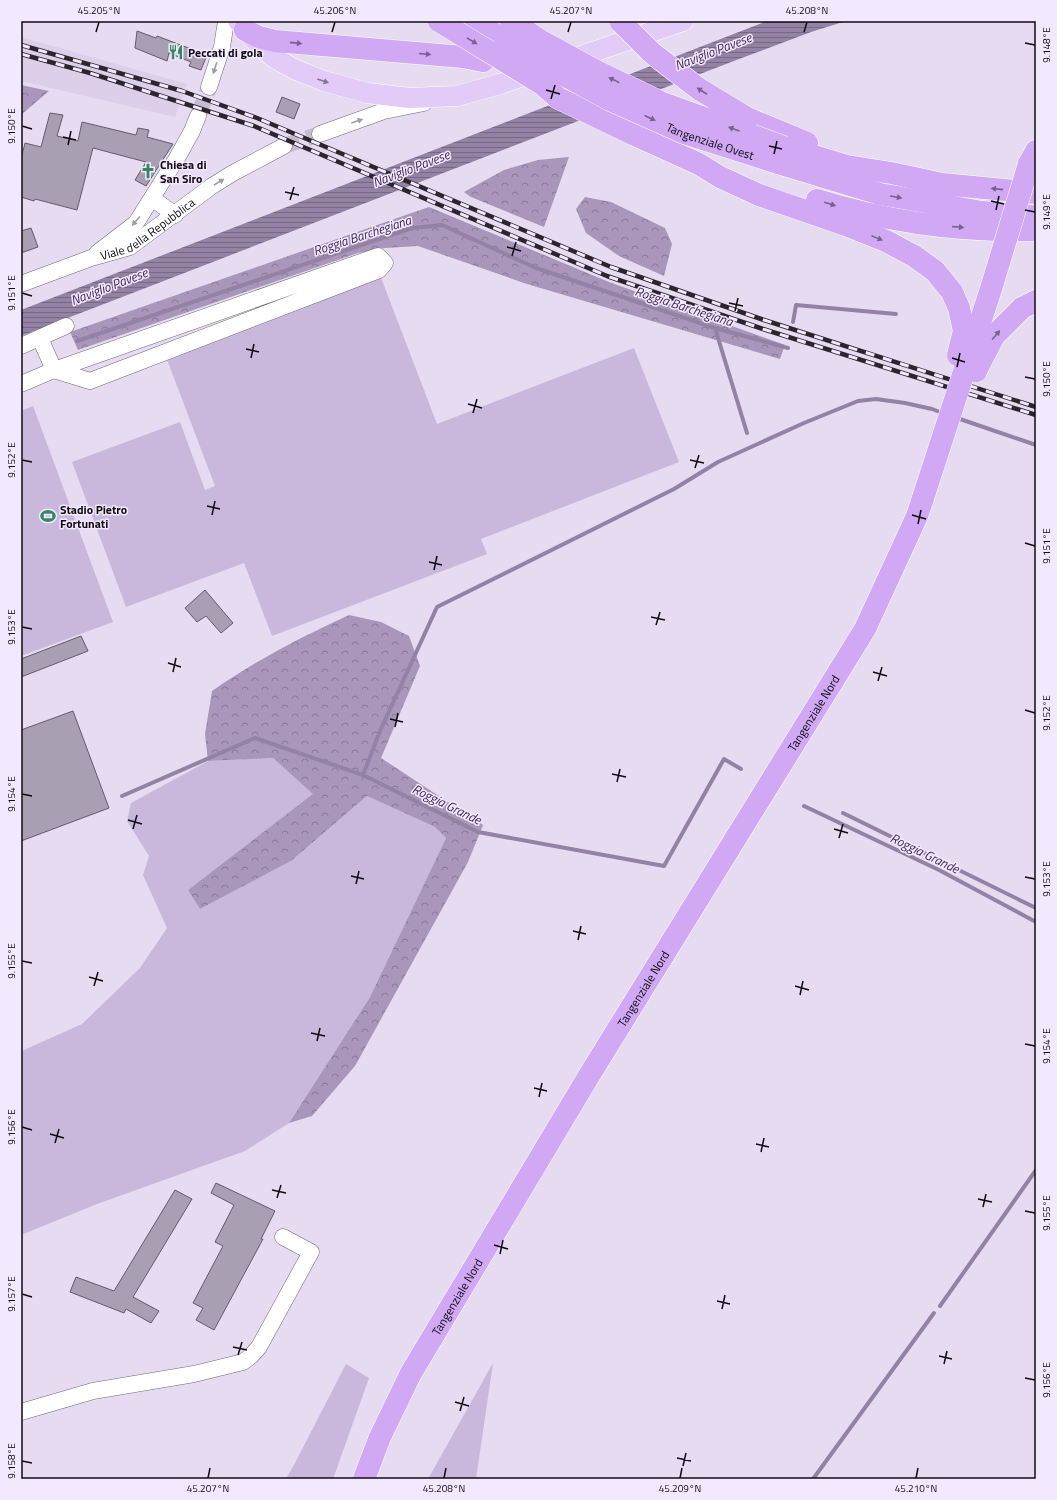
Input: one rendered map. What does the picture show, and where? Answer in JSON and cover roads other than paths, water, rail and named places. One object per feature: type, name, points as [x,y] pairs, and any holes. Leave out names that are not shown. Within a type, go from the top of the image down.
[{"type":"highway","points":[[439,21],[542,84],[558,98]]},
{"type":"highway","name":"Tangenziale Ovest","points":[[476,21],[532,58],[610,100],[684,133],[781,155],[891,173],[942,184],[1036,193]]},
{"type":"highway","name":"Tangenziale Ovest","points":[[511,21],[541,41],[598,72],[660,102],[781,155],[880,194],[982,212],[1036,217]]},
{"type":"highway","points":[[620,21],[652,53],[699,89],[747,118],[817,147],[891,173]]},
{"type":"highway","points":[[236,24],[259,37],[275,41],[463,57],[483,61],[635,135],[699,164],[849,210],[932,226],[986,230],[1036,230]]},
{"type":"highway","points":[[920,507],[1033,158]]},
{"type":"highway","points":[[699,164],[720,177],[759,195],[846,225],[886,241],[914,256],[936,271],[952,292],[960,308],[964,331],[920,507]]},
{"type":"highway","points":[[920,507],[981,360],[994,336],[1029,305]]},
{"type":"highway","name":"Tangenziale Nord","points":[[364,1479],[380,1437],[411,1373],[586,1081],[865,629],[920,507]]},
{"type":"main road","points":[[236,24],[276,59],[296,70],[324,82],[367,93],[410,98],[457,96],[500,84],[680,22]]},
{"type":"street","points":[[209,87],[222,47],[236,24]]},
{"type":"street","points":[[320,134],[384,111],[457,96]]},
{"type":"street","name":"Viale della Repubblica","points":[[91,258],[136,223],[177,158],[192,131],[198,116]]},
{"type":"street","name":"Viale della Repubblica","points":[[21,284],[91,258],[130,247],[212,186],[284,146]]},
{"type":"street","points":[[152,198],[175,215]]},
{"type":"street","points":[[21,384],[54,370],[378,256],[385,263],[379,270],[90,381],[54,370],[40,338]]},
{"type":"street","points":[[21,346],[66,326]]},
{"type":"street","points":[[21,1412],[93,1391],[194,1374],[243,1362],[252,1356],[259,1347],[311,1252],[283,1237]]},
{"type":"water","name":"Naviglio Pavese","points":[[767,21],[846,21],[811,32],[739,59],[21,336],[21,310]]},
{"type":"waterway","name":"Roggia Barchegiana","points":[[77,341],[412,228],[442,225],[536,268],[715,328],[788,348]]},
{"type":"waterway","name":"Roggia Barchegiana","points":[[793,322],[796,305],[896,314]]},
{"type":"waterway","points":[[715,328],[747,433]]},
{"type":"waterway","points":[[363,775],[380,731],[437,607],[674,489],[718,462],[804,423],[858,401],[876,399],[905,403],[932,409],[945,414]]},
{"type":"waterway","points":[[957,418],[1036,445]]},
{"type":"waterway","name":"Roggia Grande","points":[[122,796],[255,738],[363,775],[478,832],[664,866],[724,759],[741,769]]},
{"type":"waterway","name":"Roggia Grande","points":[[804,806],[939,870],[1036,922]]},
{"type":"waterway","points":[[843,813],[1036,908]]},
{"type":"waterway","points":[[940,1306],[1036,1170]]},
{"type":"waterway","points":[[813,1479],[934,1313]]},
{"type":"tunnel","points":[[198,116],[209,87]]},
{"type":"tunnel","points":[[284,146],[320,134]]},
{"type":"railway","points":[[21,45],[182,91],[257,118],[611,267],[764,320],[1036,407]]},
{"type":"railway","points":[[21,54],[90,73],[254,126],[607,276],[763,329],[1036,415]]},
{"type":"place","name":"Peccati di gola","points":[[176,52]]},
{"type":"place","name":"Chiesa di San Siro","points":[[148,171]]},
{"type":"place","name":"Stadio Pietro Fortunati","points":[[48,516]]}]
